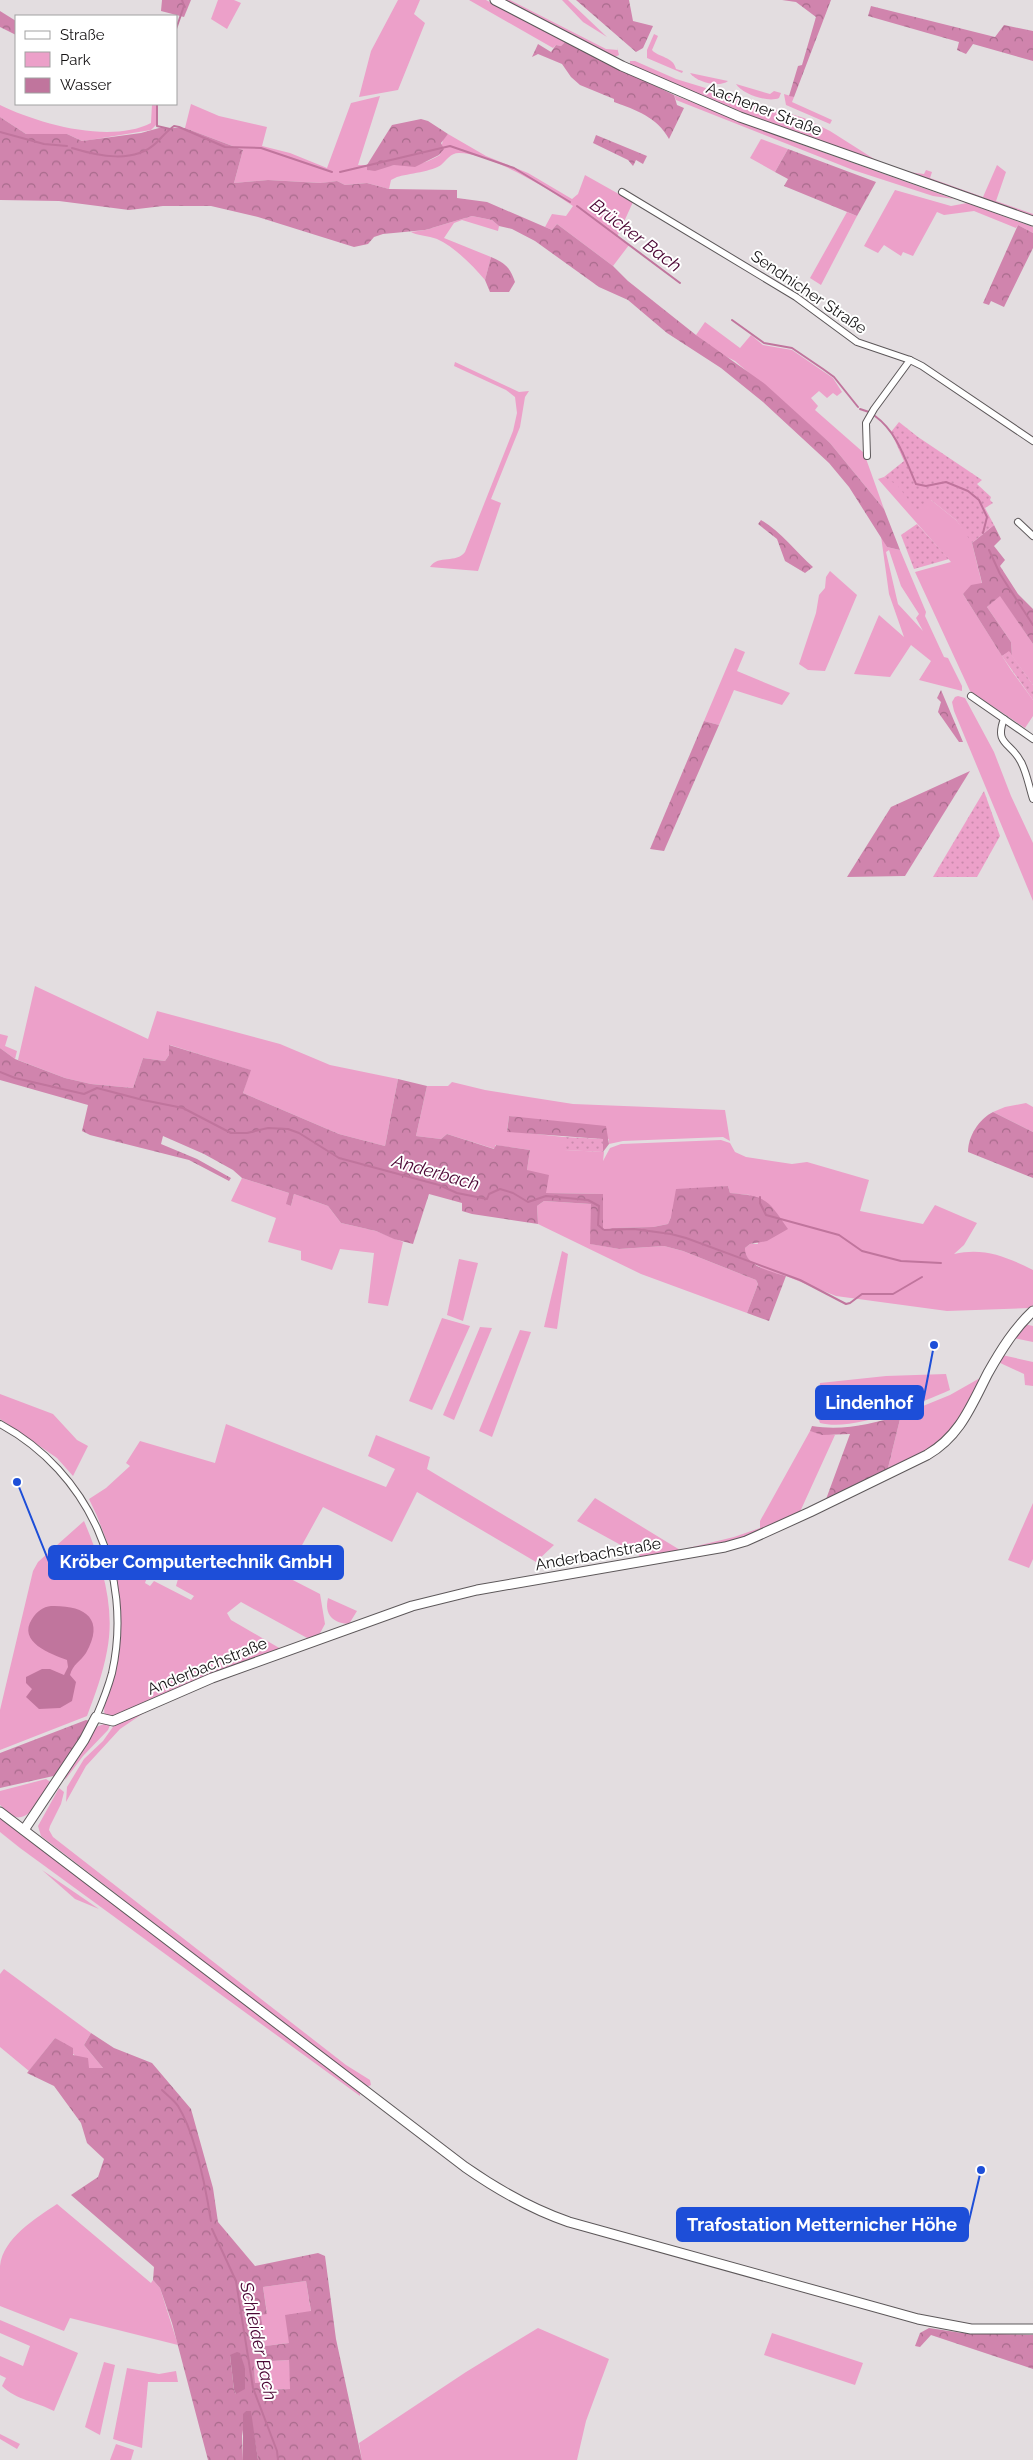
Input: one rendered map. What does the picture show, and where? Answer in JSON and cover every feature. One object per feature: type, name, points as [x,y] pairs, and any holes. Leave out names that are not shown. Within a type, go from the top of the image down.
[{"type":"main road","name":"Aachener Straße","points":[[495,0],[622,66],[714,106],[810,143],[1033,222]]},
{"type":"main road","name":"Anderbachstraße","points":[[96,1717],[113,1721],[121,1719],[212,1678],[412,1606],[477,1590],[725,1548],[763,1534],[912,1463],[942,1446],[962,1423],[1008,1340],[1033,1311]]},
{"type":"main road","points":[[24,1830],[84,1740],[96,1717]]},
{"type":"main road","points":[[0,1812],[464,2167],[497,2189],[532,2208],[569,2222],[918,2319],[971,2329],[1033,2329]]},
{"type":"street","name":"Sendnicher Straße","points":[[622,192],[796,297],[857,342],[910,360],[1033,441]]},
{"type":"street","points":[[867,456],[866,422],[910,360]]},
{"type":"street","points":[[1018,522],[1033,536]]},
{"type":"street","points":[[971,696],[1033,739]]},
{"type":"street","points":[[1004,719],[999,731],[1000,737],[1021,761],[1033,799]]},
{"type":"street","points":[[0,1424],[40,1451],[66,1475],[85,1502],[101,1535],[113,1577],[118,1617],[112,1674],[96,1717]]},
{"type":"green space","points":[[162,0],[191,0],[184,17],[161,11]]},
{"type":"green space","points":[[218,0],[234,0],[241,3],[227,29],[211,19]]},
{"type":"green space","points":[[398,0],[420,0],[414,14],[425,23],[398,90],[359,97],[371,51]]},
{"type":"green space","points":[[469,0],[486,0],[565,42],[561,46],[556,45],[553,48]]},
{"type":"green space","points":[[503,0],[510,0],[606,49],[618,50],[619,55],[615,57],[607,54]]},
{"type":"green space","points":[[562,0],[568,0],[607,37],[583,22]]},
{"type":"green space","points":[[576,0],[629,0],[633,21],[653,26],[643,48],[636,52]]},
{"type":"green space","points":[[782,0],[831,0],[794,97],[789,96],[798,66],[802,65],[816,17],[796,2]]},
{"type":"green space","points":[[871,6],[995,37],[1004,25],[1033,31],[1033,61],[973,44],[966,54],[957,50],[959,42],[868,16]]},
{"type":"green space","points":[[0,11],[15,20],[15,34],[0,27]]},
{"type":"green space","points":[[654,34],[658,36],[652,50],[669,59],[676,69],[683,71],[682,73],[647,58],[647,50]]},
{"type":"green space","points":[[565,42],[674,95],[677,105],[684,108],[669,139],[658,125],[645,115],[614,102],[614,99],[580,85],[571,77],[562,64],[538,54],[532,57],[538,44],[551,52],[556,45],[561,46]]},
{"type":"green space","points":[[630,61],[635,61],[676,79],[804,118],[830,131],[882,164],[765,122],[630,65]]},
{"type":"green space","points":[[690,73],[728,81],[719,84],[708,83],[697,79]]},
{"type":"green space","points":[[736,84],[770,94],[774,91],[781,93],[779,98],[762,98],[749,94]]},
{"type":"green space","points":[[784,94],[794,97],[792,102],[832,120],[830,124],[786,105]]},
{"type":"green space","points":[[674,95],[794,142],[954,199],[933,196],[853,170],[676,100]]},
{"type":"green space","points":[[380,96],[358,165],[367,165],[367,170],[371,170],[426,162],[440,155],[443,139],[448,134],[486,156],[528,173],[572,199],[578,194],[585,175],[633,202],[617,237],[629,245],[613,266],[557,224],[552,230],[545,227],[552,214],[566,216],[573,206],[549,190],[502,165],[471,155],[456,153],[438,167],[397,177],[391,180],[389,189],[367,183],[345,185],[337,181],[322,183],[268,180],[234,183],[243,150],[185,128],[191,104],[219,116],[267,127],[262,146],[290,153],[327,168],[351,103]]},
{"type":"green space","points":[[0,105],[54,125],[95,132],[116,132],[134,129],[151,123],[152,105],[156,105],[156,125],[151,130],[82,141],[67,134],[26,134],[0,117]]},
{"type":"green space","points":[[0,117],[26,134],[67,134],[82,141],[141,133],[159,128],[185,128],[243,150],[234,183],[268,180],[321,183],[337,181],[345,185],[367,183],[389,189],[457,190],[457,198],[487,202],[552,230],[557,224],[613,266],[628,281],[696,335],[765,384],[830,443],[884,509],[900,550],[887,547],[849,487],[829,463],[763,402],[721,368],[667,333],[628,300],[599,287],[535,241],[512,229],[499,226],[492,220],[472,216],[425,230],[383,234],[374,237],[368,244],[354,247],[258,217],[211,206],[163,206],[129,210],[59,201],[0,200]]},
{"type":"green space","points":[[421,119],[428,121],[448,134],[441,143],[444,149],[439,155],[415,167],[394,165],[375,171],[367,170],[367,165],[392,125]]},
{"type":"green space","points":[[596,135],[647,156],[643,164],[636,160],[633,166],[628,160],[593,143]]},
{"type":"green space","points":[[761,139],[788,149],[775,172],[750,158]]},
{"type":"green space","points":[[788,149],[876,182],[857,216],[784,186],[788,179],[775,172]]},
{"type":"green space","points":[[997,165],[1006,172],[996,201],[1033,214],[1033,217],[908,172],[924,174],[926,170],[932,172],[930,178],[983,197]]},
{"type":"green space","points":[[895,190],[951,206],[967,203],[1033,227],[1033,233],[1018,225],[1016,228],[974,211],[944,215],[937,212],[913,256],[903,252],[901,256],[884,245],[878,253],[864,246]]},
{"type":"green space","points":[[847,212],[857,216],[821,285],[810,278]]},
{"type":"green space","points":[[472,216],[492,220],[499,226],[498,231],[462,220],[454,223],[444,238],[491,257],[485,280],[463,257],[444,242],[411,232],[425,230]]},
{"type":"green space","points":[[1018,225],[1033,233],[1033,248],[1004,307],[991,301],[989,305],[983,303]]},
{"type":"green space","points":[[491,257],[509,269],[515,282],[509,292],[490,292],[485,280]]},
{"type":"green space","points":[[705,322],[740,348],[751,335],[763,345],[792,350],[833,378],[842,392],[837,396],[833,393],[827,398],[819,391],[811,398],[818,406],[815,410],[864,453],[884,509],[830,443],[735,361],[721,354],[696,335]]},
{"type":"green space","points":[[455,362],[519,392],[529,391],[525,397],[520,427],[491,499],[501,503],[478,571],[430,567],[438,561],[457,558],[465,552],[513,431],[517,413],[515,397],[506,390],[454,366]]},
{"type":"green space","points":[[899,422],[982,480],[977,484],[991,497],[990,500],[993,503],[985,508],[994,525],[972,543],[956,520],[931,500],[918,512],[897,485],[884,477],[904,461],[891,432]]},
{"type":"green space","points":[[884,477],[931,500],[956,520],[971,539],[982,584],[963,594],[1011,670],[1033,700],[1033,716],[1025,728],[970,691],[915,572],[951,562],[878,479]]},
{"type":"green space","points":[[761,520],[781,536],[813,567],[805,573],[785,561],[777,539],[758,524]]},
{"type":"green space","points":[[917,524],[949,559],[914,569],[901,535]]},
{"type":"green space","points":[[994,525],[1001,539],[994,546],[1005,560],[1000,566],[1018,594],[1033,609],[1033,644],[1000,596],[987,607],[1011,642],[1012,656],[1009,652],[1002,656],[963,594],[971,585],[982,583],[972,543]]},
{"type":"green space","points":[[881,536],[887,547],[900,550],[926,612],[925,616],[944,657],[948,658],[962,686],[962,691],[919,680],[931,661],[911,645],[890,677],[854,674],[879,615],[904,637],[889,594]],"holes":[[[889,550],[901,586],[919,614],[916,618],[923,631],[898,604],[886,552]]]},
{"type":"green space","points":[[830,571],[857,595],[825,671],[808,670],[799,664],[816,613],[819,595],[825,588],[826,577]]},
{"type":"green space","points":[[1000,595],[1033,644],[1033,685],[1012,656],[1011,642],[987,607]]},
{"type":"green space","points":[[735,648],[745,652],[737,671],[790,693],[782,705],[734,690],[719,725],[704,721]]},
{"type":"green space","points":[[1009,651],[1033,685],[1033,700],[1002,656]]},
{"type":"green space","points":[[941,690],[963,742],[959,742],[938,712],[941,702],[937,698]]},
{"type":"green space","points":[[958,696],[965,698],[994,752],[1011,796],[1033,843],[1033,901],[954,711],[952,702]]},
{"type":"green space","points":[[704,721],[719,725],[664,851],[650,849]]},
{"type":"green space","points":[[970,771],[905,876],[847,877],[891,807]]},
{"type":"green space","points":[[984,791],[1000,836],[977,877],[933,877]]},
{"type":"green space","points":[[35,986],[148,1039],[157,1011],[280,1044],[330,1065],[398,1079],[385,1146],[339,1134],[243,1093],[250,1070],[170,1045],[169,1055],[165,1061],[143,1058],[133,1088],[91,1084],[65,1078],[18,1060]]},
{"type":"green space","points":[[0,1034],[8,1036],[5,1046],[17,1051],[15,1059],[0,1048]]},
{"type":"green space","points":[[169,1045],[251,1070],[243,1093],[339,1134],[385,1146],[398,1079],[427,1086],[416,1136],[441,1139],[447,1134],[494,1149],[496,1145],[530,1150],[527,1170],[549,1175],[546,1193],[603,1194],[603,1231],[612,1228],[653,1227],[668,1224],[676,1189],[728,1186],[730,1193],[759,1198],[771,1206],[788,1229],[767,1241],[750,1244],[745,1248],[746,1254],[754,1264],[786,1276],[769,1321],[747,1313],[758,1284],[756,1280],[683,1251],[664,1246],[619,1249],[590,1244],[591,1204],[544,1201],[537,1206],[538,1224],[472,1214],[462,1211],[462,1203],[429,1194],[413,1244],[394,1239],[376,1231],[341,1223],[328,1206],[294,1194],[291,1206],[286,1204],[289,1193],[242,1178],[233,1170],[204,1154],[163,1136],[161,1144],[197,1159],[231,1178],[229,1181],[189,1160],[90,1135],[82,1131],[88,1105],[0,1080],[0,1048],[15,1059],[65,1078],[91,1084],[133,1088],[143,1058],[165,1061],[169,1055]]},
{"type":"green space","points":[[452,1082],[485,1090],[573,1104],[725,1110],[730,1141],[723,1137],[623,1141],[609,1144],[609,1139],[534,1120],[509,1116],[507,1131],[564,1137],[565,1150],[604,1152],[603,1161],[610,1148],[621,1144],[721,1140],[730,1143],[735,1152],[746,1157],[792,1164],[807,1162],[869,1180],[860,1211],[923,1224],[935,1205],[977,1223],[964,1245],[954,1254],[975,1252],[995,1254],[1033,1270],[1033,1305],[1030,1308],[947,1311],[836,1296],[786,1276],[766,1271],[749,1260],[745,1254],[745,1248],[750,1244],[758,1244],[750,1195],[730,1193],[728,1186],[706,1189],[671,1217],[668,1224],[653,1227],[612,1228],[603,1231],[603,1194],[546,1193],[527,1170],[530,1150],[495,1145],[495,1149],[447,1134],[441,1139],[416,1136],[427,1086],[448,1086]]},
{"type":"green space","points":[[1026,1103],[1033,1107],[1033,1132],[993,1112],[1005,1107]]},
{"type":"green space","points":[[993,1112],[1033,1132],[1033,1178],[968,1152],[970,1140],[975,1129],[983,1119]]},
{"type":"green space","points":[[509,1116],[606,1126],[609,1144],[603,1152],[602,1139],[507,1132]]},
{"type":"green space","points":[[564,1137],[603,1139],[603,1152],[564,1150]]},
{"type":"green space","points":[[242,1178],[289,1193],[287,1204],[291,1206],[294,1194],[328,1206],[341,1223],[376,1231],[403,1242],[388,1306],[368,1303],[374,1253],[340,1249],[332,1270],[301,1260],[301,1251],[268,1242],[276,1218],[231,1201]]},
{"type":"green space","points":[[544,1201],[591,1204],[591,1244],[619,1249],[664,1246],[683,1251],[756,1280],[758,1284],[747,1313],[641,1274],[538,1224],[537,1206]]},
{"type":"green space","points":[[562,1251],[568,1254],[557,1329],[544,1327]]},
{"type":"green space","points":[[459,1259],[478,1263],[463,1321],[447,1315]]},
{"type":"green space","points":[[442,1318],[470,1326],[432,1410],[409,1401]]},
{"type":"green space","points":[[1024,1324],[1033,1326],[1033,1342],[1013,1338]]},
{"type":"green space","points":[[480,1327],[492,1328],[454,1420],[443,1415]]},
{"type":"green space","points":[[520,1330],[531,1332],[492,1437],[479,1431]]},
{"type":"green space","points":[[1002,1355],[1033,1362],[1033,1386],[1025,1385],[1024,1374],[998,1362]]},
{"type":"green space","points":[[946,1374],[950,1390],[886,1415],[850,1424],[834,1425],[820,1423],[816,1412],[820,1383],[886,1376]]},
{"type":"green space","points":[[982,1378],[968,1407],[939,1445],[887,1472],[901,1415],[950,1395]]},
{"type":"green space","points":[[0,1394],[53,1414],[77,1440],[88,1446],[73,1476],[57,1458],[0,1419]]},
{"type":"green space","points":[[901,1415],[887,1472],[825,1502],[850,1434],[822,1435],[810,1431],[812,1426],[835,1428],[857,1426]]},
{"type":"green space","points":[[226,1424],[386,1487],[395,1469],[368,1456],[376,1435],[430,1457],[427,1469],[554,1545],[536,1562],[417,1492],[392,1542],[323,1507],[285,1576],[320,1594],[325,1624],[319,1635],[309,1639],[241,1602],[227,1613],[231,1620],[281,1649],[158,1696],[116,1717],[105,1715],[106,1699],[118,1654],[120,1627],[119,1600],[112,1560],[145,1574],[147,1577],[145,1583],[150,1586],[154,1581],[191,1600],[194,1596],[176,1586],[178,1579],[167,1572],[164,1578],[111,1552],[89,1499],[106,1488],[130,1466],[126,1463],[140,1441],[215,1463]]},
{"type":"green space","points":[[810,1431],[835,1435],[799,1514],[730,1543],[641,1559],[639,1555],[577,1521],[595,1498],[680,1550],[734,1537],[760,1528],[760,1521]]},
{"type":"green space","points":[[1033,1503],[1033,1559],[1029,1568],[1008,1560]]},
{"type":"green space","points":[[84,1521],[101,1568],[110,1617],[107,1651],[93,1700],[87,1716],[0,1750],[0,1710],[33,1571],[38,1562]]},
{"type":"green space","points":[[328,1598],[357,1611],[349,1624],[338,1622],[331,1617],[327,1609]]},
{"type":"green space","points":[[148,1710],[120,1729],[86,1766],[66,1802],[67,1787],[84,1759],[103,1741],[115,1724]]},
{"type":"green space","points":[[86,1720],[90,1721],[58,1775],[0,1788],[0,1753]]},
{"type":"green space","points":[[104,1724],[110,1725],[108,1730],[83,1756],[65,1780],[66,1775],[96,1727]]},
{"type":"green space","points":[[46,1779],[52,1783],[42,1799],[27,1815],[16,1817],[0,1805],[0,1791]]},
{"type":"green space","points":[[59,1788],[64,1792],[61,1804],[49,1830],[53,1837],[346,2065],[370,2080],[371,2085],[367,2087],[41,1836],[38,1826]]},
{"type":"green space","points":[[0,1818],[90,1884],[360,2091],[360,2096],[20,1848],[0,1832]]},
{"type":"green space","points":[[42,1870],[99,1909],[75,1899]]},
{"type":"green space","points":[[4,1969],[91,2033],[84,2045],[103,2068],[89,2068],[55,2038],[29,2071],[0,2047],[0,1974]]},
{"type":"green space","points":[[91,2033],[114,2048],[152,2063],[191,2109],[213,2188],[218,2222],[255,2266],[318,2253],[325,2256],[336,2339],[362,2460],[258,2460],[250,2411],[246,2411],[242,2436],[243,2460],[208,2460],[172,2323],[160,2288],[153,2280],[154,2267],[71,2195],[98,2177],[104,2159],[87,2143],[81,2123],[54,2086],[27,2073],[55,2038],[73,2048],[73,2055],[88,2058],[89,2068],[103,2068],[84,2045]],"holes":[[[306,2281],[311,2311],[285,2315],[289,2343],[265,2346],[261,2315],[267,2314],[263,2287]],[[230,2355],[245,2368],[236,2394]],[[289,2360],[290,2389],[268,2390],[267,2383],[255,2383],[254,2362]]]},
{"type":"green space","points":[[57,2204],[151,2283],[153,2280],[160,2288],[178,2345],[70,2318],[64,2331],[0,2306],[0,2266],[7,2246],[22,2230]]},
{"type":"green space","points":[[306,2281],[311,2312],[289,2343],[265,2346],[261,2315],[267,2313],[263,2287]]},
{"type":"green space","points":[[0,2320],[78,2353],[54,2411],[20,2398],[2,2386],[6,2378],[0,2375],[0,2356],[23,2366],[30,2346],[0,2333]]},
{"type":"green space","points":[[538,2328],[609,2359],[586,2421],[577,2460],[362,2460],[359,2443],[466,2372]]},
{"type":"green space","points":[[929,2328],[962,2333],[1033,2335],[1033,2369],[931,2335],[920,2347],[915,2346],[920,2333]]},
{"type":"green space","points":[[772,2333],[863,2363],[855,2385],[764,2355]]},
{"type":"green space","points":[[289,2360],[291,2389],[268,2390],[255,2383],[254,2362]]},
{"type":"green space","points":[[104,2362],[115,2365],[100,2435],[85,2427]]},
{"type":"green space","points":[[127,2368],[159,2374],[176,2371],[178,2382],[148,2382],[142,2448],[113,2439]]},
{"type":"green space","points":[[0,2434],[20,2444],[17,2449],[0,2439]]},
{"type":"green space","points":[[116,2444],[134,2450],[131,2460],[110,2460]]},
{"type":"water","points":[[63,1606],[82,1611],[92,1622],[94,1631],[92,1641],[86,1653],[71,1671],[70,1675],[76,1682],[72,1701],[60,1708],[39,1709],[26,1697],[32,1689],[26,1683],[26,1677],[42,1669],[50,1669],[64,1675],[68,1667],[67,1660],[38,1646],[29,1634],[29,1627],[34,1616],[45,1607]]},
{"type":"water","points":[[237,2352],[240,2353],[245,2368],[245,2389],[236,2394],[230,2355]]},
{"type":"water","points":[[246,2411],[251,2411],[258,2460],[243,2460],[243,2414]]},
{"type":"waterway","points":[[178,23],[184,6],[182,0]]},
{"type":"waterway","points":[[157,105],[157,126],[170,129]]},
{"type":"waterway","name":"Brücker Bach","points":[[72,148],[93,154],[116,156],[137,154],[147,150],[174,126],[225,147],[261,148],[332,172]]},
{"type":"waterway","name":"Brücker Bach","points":[[0,132],[44,144],[67,146]]},
{"type":"waterway","name":"Brücker Bach","points":[[340,172],[450,146],[514,168],[570,202]]},
{"type":"waterway","name":"Brücker Bach","points":[[577,206],[680,283]]},
{"type":"waterway","name":"Brücker Bach","points":[[732,320],[764,343],[792,348],[823,369],[834,377],[858,407]]},
{"type":"waterway","name":"Brücker Bach","points":[[860,409],[869,412]]},
{"type":"waterway","name":"Brücker Bach","points":[[875,416],[883,422],[895,438],[916,484],[926,486],[946,482],[968,491],[979,500],[987,517],[983,533]]},
{"type":"waterway","name":"Brücker Bach","points":[[989,550],[1000,574],[1033,625]]},
{"type":"waterway","name":"Anderbach","points":[[0,1072],[15,1078],[84,1094],[97,1088],[183,1108],[231,1133],[247,1133],[268,1128],[288,1129],[299,1133],[339,1158],[439,1185],[457,1193],[487,1199],[489,1194],[500,1189],[513,1193],[528,1202],[546,1196],[588,1200],[599,1206],[598,1225],[604,1230],[634,1229],[686,1238],[800,1280],[846,1304],[862,1294],[893,1294],[922,1277]]},
{"type":"waterway","points":[[760,1197],[760,1203],[766,1215],[839,1235],[862,1251],[901,1261],[941,1263]]},
{"type":"waterway","name":"Schleider Bach","points":[[162,2090],[178,2106],[190,2131],[203,2178],[211,2221]]},
{"type":"waterway","name":"Schleider Bach","points":[[212,2229],[236,2281],[253,2388],[277,2451],[278,2460]]},
{"type":"place","name":"Lindenhof","points":[[934,1345]]},
{"type":"place","name":"Kröber Computertechnik GmbH","points":[[17,1482]]},
{"type":"place","name":"Trafostation Metternicher Höhe","points":[[981,2170]]}]
